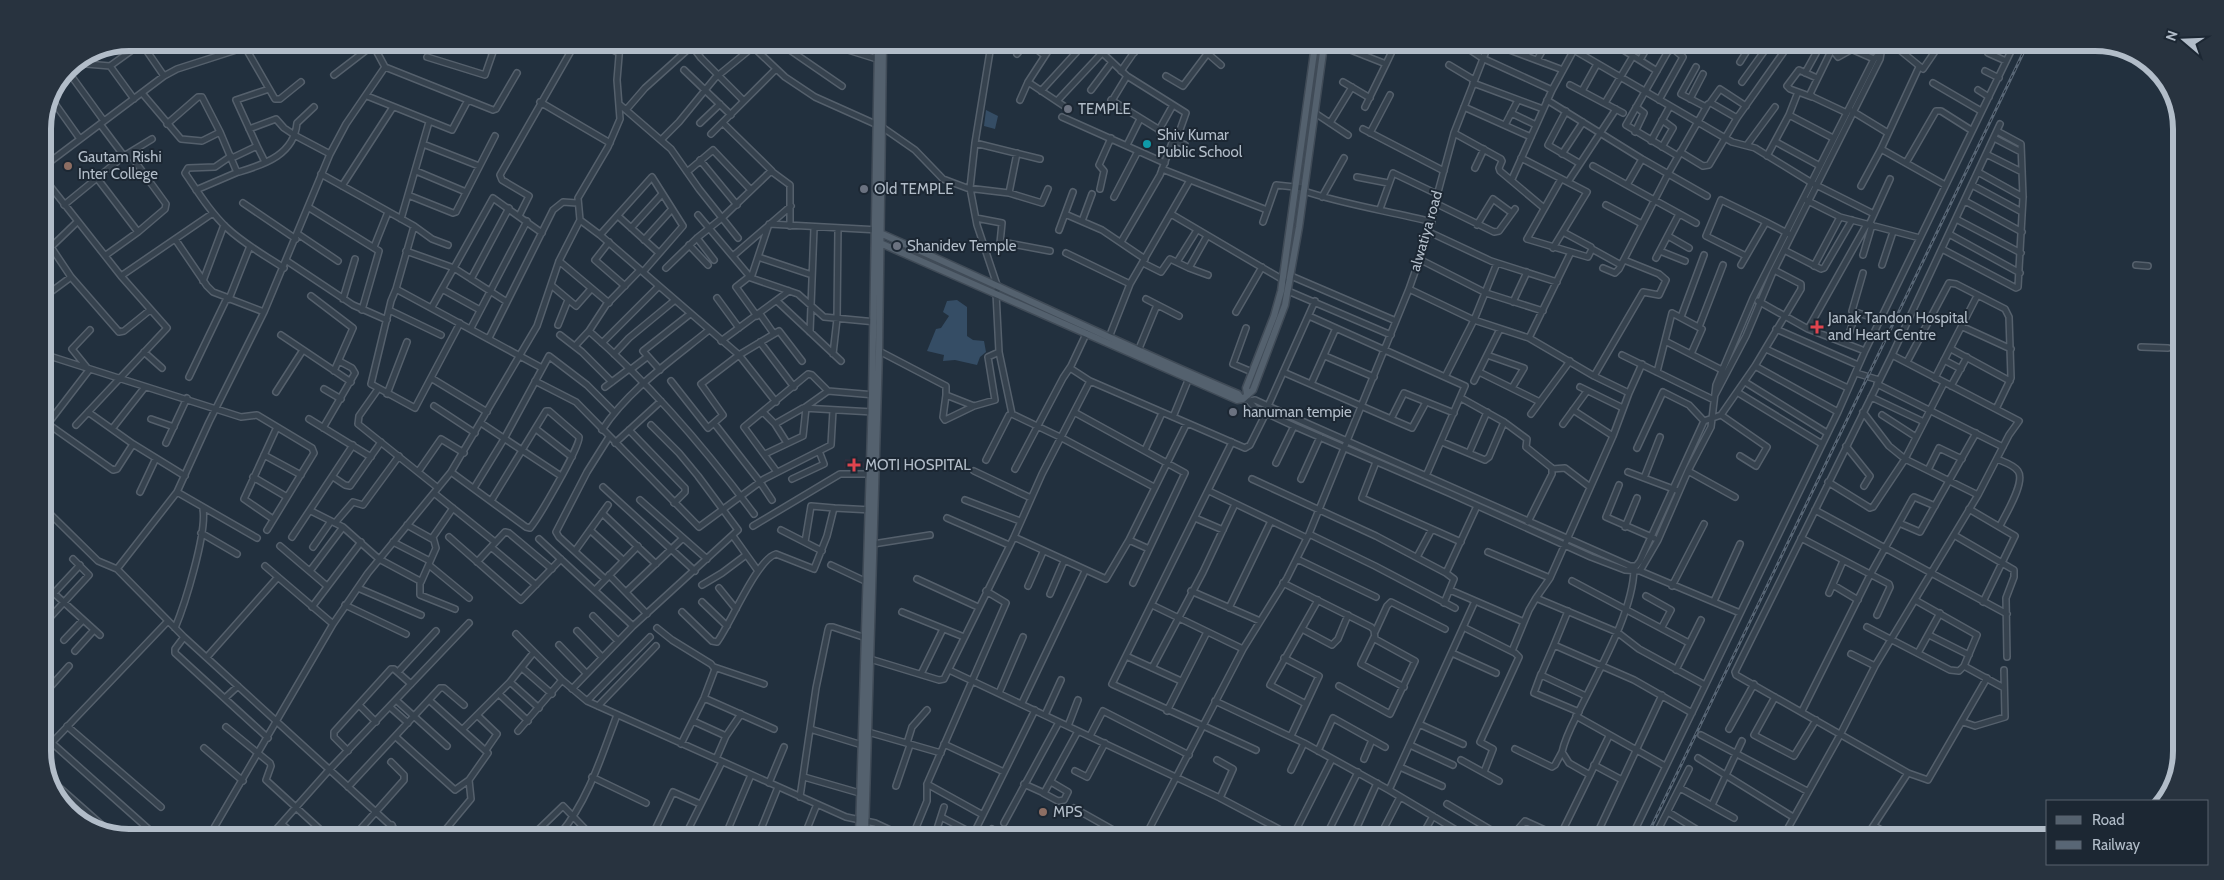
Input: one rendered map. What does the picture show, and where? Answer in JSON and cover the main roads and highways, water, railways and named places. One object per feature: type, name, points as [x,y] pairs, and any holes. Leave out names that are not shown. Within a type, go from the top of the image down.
[{"type":"main road","points":[[878,51],[879,126]]},
{"type":"main road","points":[[864,829],[862,745],[871,510],[879,126],[883,51]]},
{"type":"main road","points":[[878,231],[997,290],[1237,400],[1245,398],[1253,390],[1268,340],[1282,280],[1314,51]]},
{"type":"main road","points":[[1245,398],[1246,388],[1252,372],[1286,305],[1323,51]]},
{"type":"main road","points":[[874,395],[879,351],[876,322],[880,243],[878,231]]},
{"type":"main road","points":[[880,243],[997,290]]},
{"type":"main road","points":[[1107,340],[1138,351],[1245,398]]},
{"type":"main road","points":[[863,794],[868,732],[873,544],[871,510]]},
{"type":"main road","points":[[861,829],[863,820]]},
{"type":"railway","points":[[1650,829],[2024,51]]},
{"type":"place","name":"TEMPLE","points":[[1068,109]]},
{"type":"place","name":"Shiv Kumar Public School","points":[[1147,144]]},
{"type":"place","name":"Gautam Rishi Inter College","points":[[68,166]]},
{"type":"place","name":"Old TEMPLE","points":[[864,189]]},
{"type":"place","name":"Shanidev Temple","points":[[897,246]]},
{"type":"place","name":"Janak Tandon Hospital and Heart Centre","points":[[1817,327]]},
{"type":"place","name":"hanuman tempie","points":[[1233,412]]},
{"type":"place","name":"MOTI HOSPITAL","points":[[854,465]]},
{"type":"place","name":"MPS","points":[[1043,812]]}]
